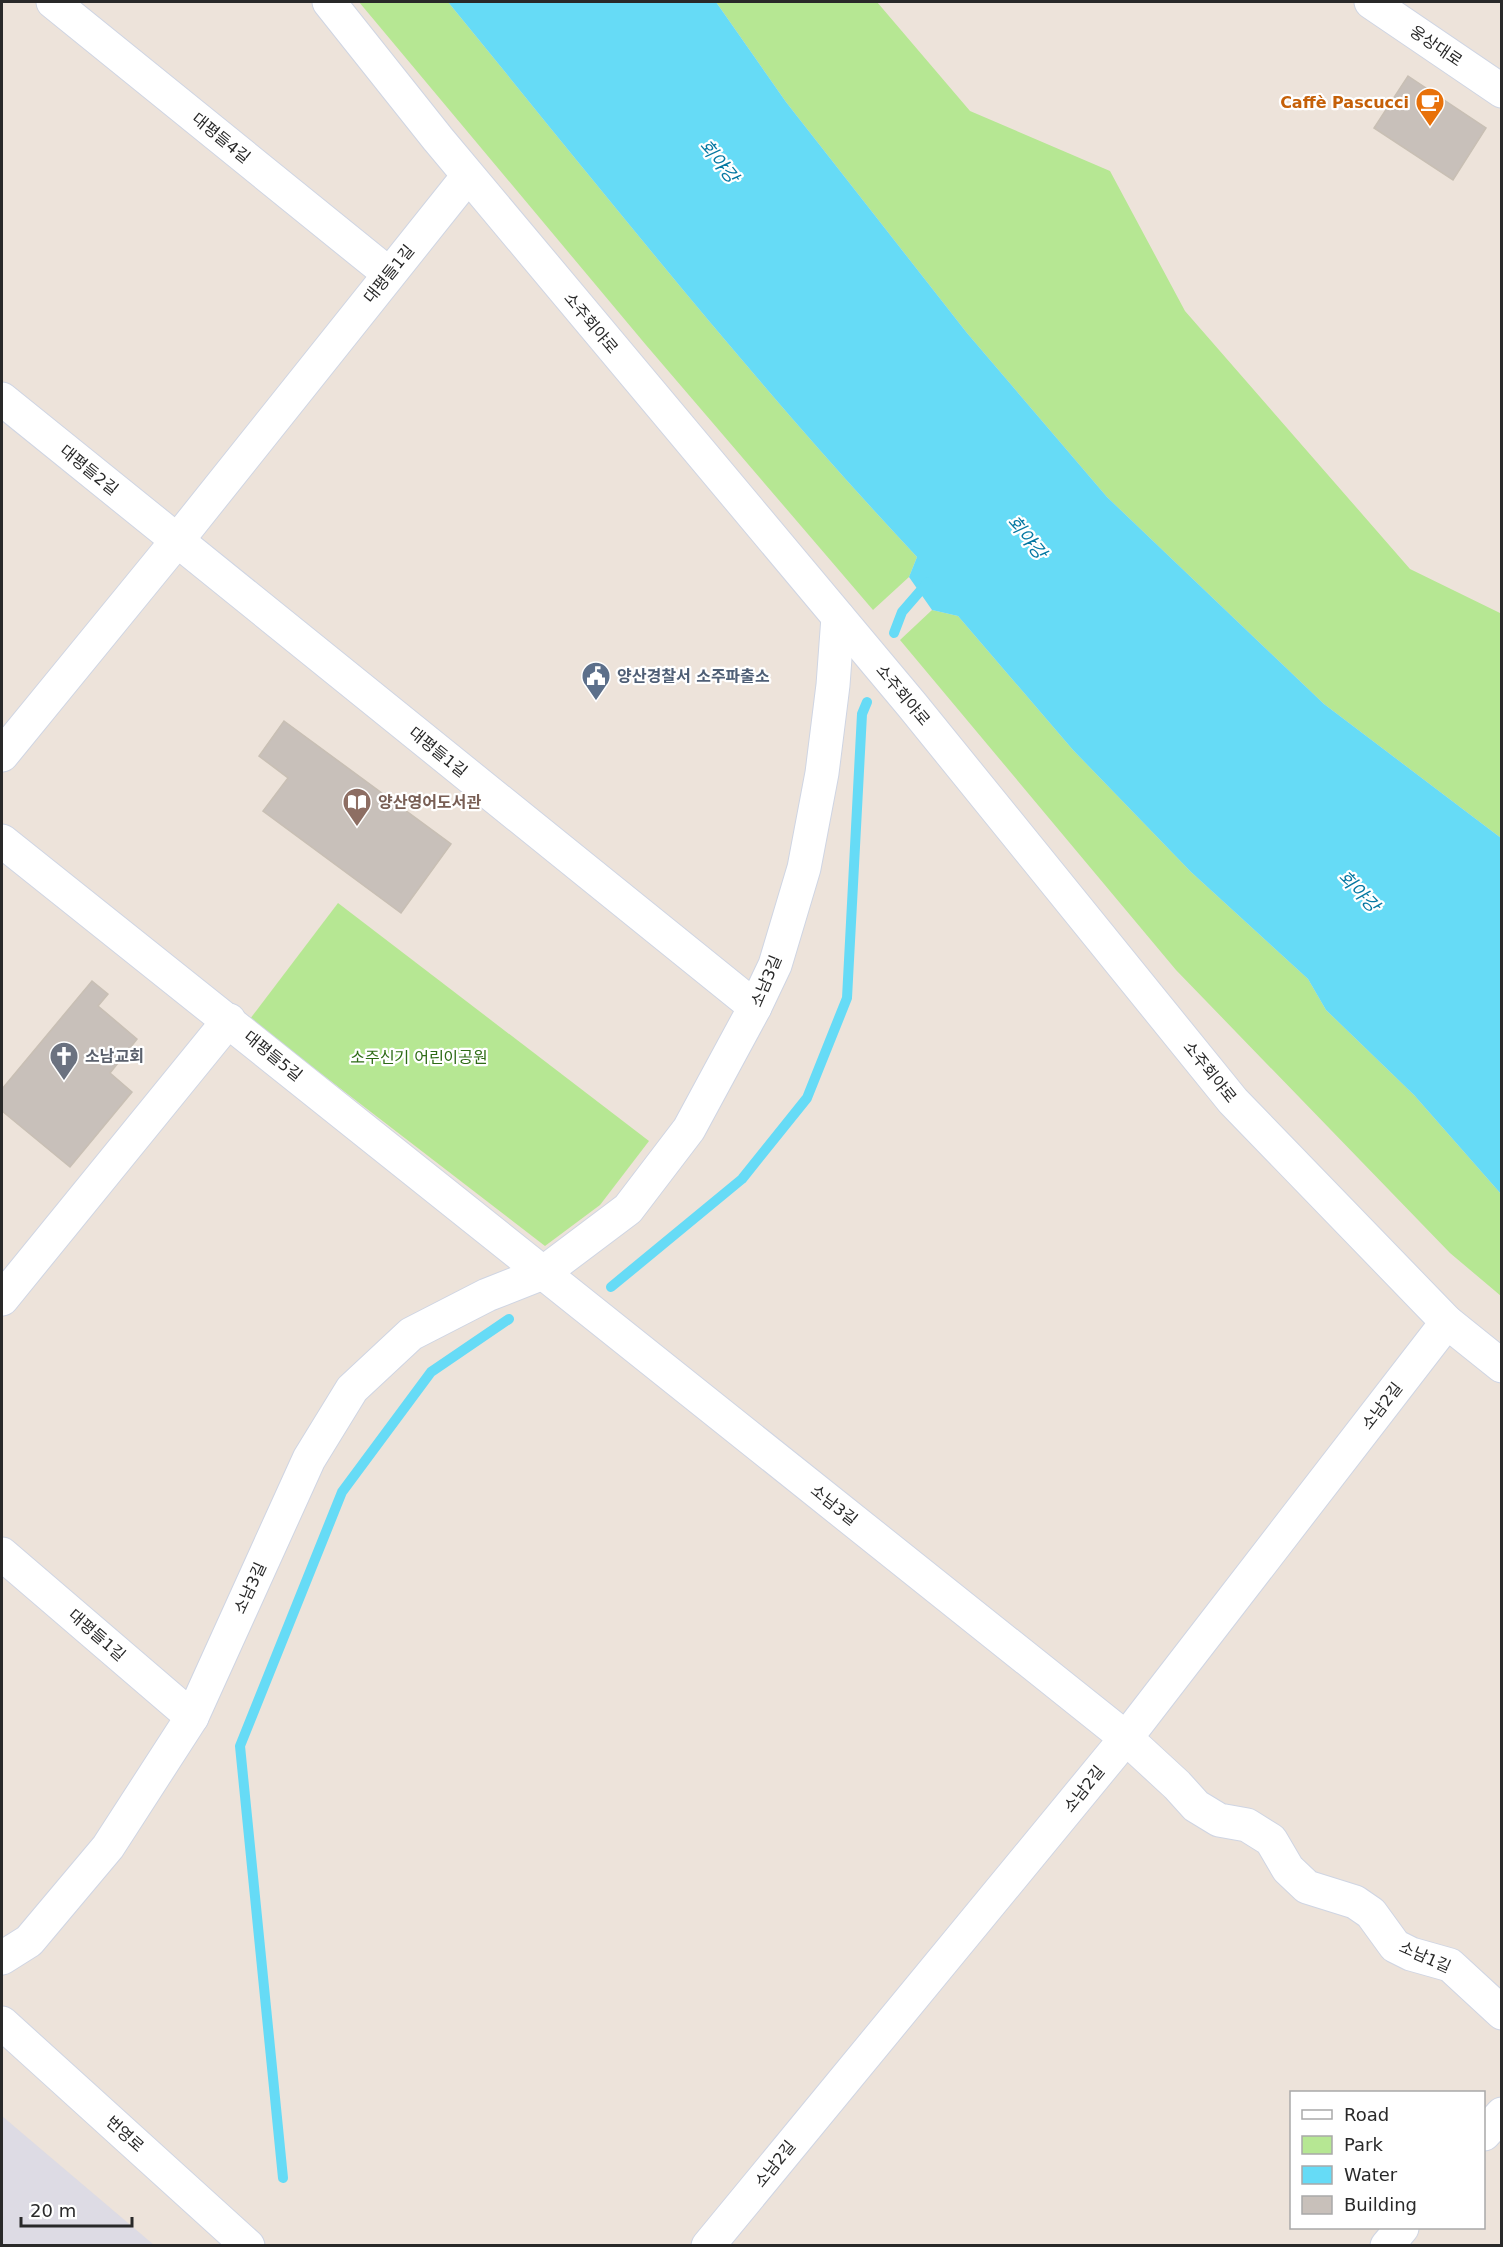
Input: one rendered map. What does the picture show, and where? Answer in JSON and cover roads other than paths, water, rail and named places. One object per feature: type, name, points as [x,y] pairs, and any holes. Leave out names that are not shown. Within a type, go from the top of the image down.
[{"type":"street","name":"대평들4길","points":[[53,2],[389,274]]},
{"type":"street","name":"소주회야로","points":[[329,2],[468,176],[838,617],[1233,1101],[1447,1322],[1502,1366]]},
{"type":"street","name":"웅상대로","points":[[1371,2],[1502,91]]},
{"type":"street","name":"대평들1길","points":[[2,755],[176,542],[468,176]]},
{"type":"street","name":"대평들2길","points":[[2,399],[176,542]]},
{"type":"street","name":"대평들1길","points":[[176,542],[755,1007]]},
{"type":"street","name":"소남3길","points":[[2,1958],[29,1941],[108,1847],[192,1717],[309,1459],[352,1389],[411,1334],[487,1295],[543,1272],[628,1209],[688,1129],[755,1007],[775,965],[804,868],[822,773],[833,685],[838,617]]},
{"type":"street","name":"대평들5길","points":[[2,841],[543,1272]]},
{"type":"street","points":[[2,1299],[229,1020]]},
{"type":"street","name":"소남3길","points":[[543,1272],[1126,1738]]},
{"type":"street","name":"소남2길","points":[[708,2246],[1126,1738],[1447,1322]]},
{"type":"street","name":"대평들1길","points":[[2,1554],[192,1717]]},
{"type":"street","name":"소남1길","points":[[1126,1738],[1177,1785],[1196,1806],[1219,1820],[1247,1825],[1271,1840],[1288,1869],[1307,1887],[1355,1902],[1371,1913],[1395,1946],[1411,1954],[1450,1965],[1502,2013]]},
{"type":"street","name":"번영로","points":[[2,2023],[248,2246]]},
{"type":"street","points":[[1485,2133],[1502,2114]]},
{"type":"street","points":[[1387,2246],[1401,2229]]},
{"type":"water","name":"회야강","points":[[448,2],[716,2],[786,102],[967,333],[1107,497],[1324,704],[1501,838],[1501,1194],[1414,1095],[1326,1010],[1308,979],[1191,872],[1073,750],[958,616],[932,610],[909,577],[917,557],[855,490],[736,353]]},
{"type":"waterway","points":[[894,633],[902,612],[928,582]]},
{"type":"waterway","points":[[611,1287],[742,1179],[807,1098],[847,998],[862,714],[867,702]]},
{"type":"waterway","points":[[283,2178],[240,1746],[342,1492],[431,1372],[509,1319]]},
{"type":"place","name":"Caffè Pascucci","points":[[1430,128]]},
{"type":"place","name":"양산경찰서 소주파출소","points":[[596,702]]},
{"type":"place","name":"양산영어도서관","points":[[357,828]]},
{"type":"place","name":"소남교회","points":[[64,1082]]},
{"type":"park label","name":"소주신기 어린이공원","points":[[419,1057]]}]
